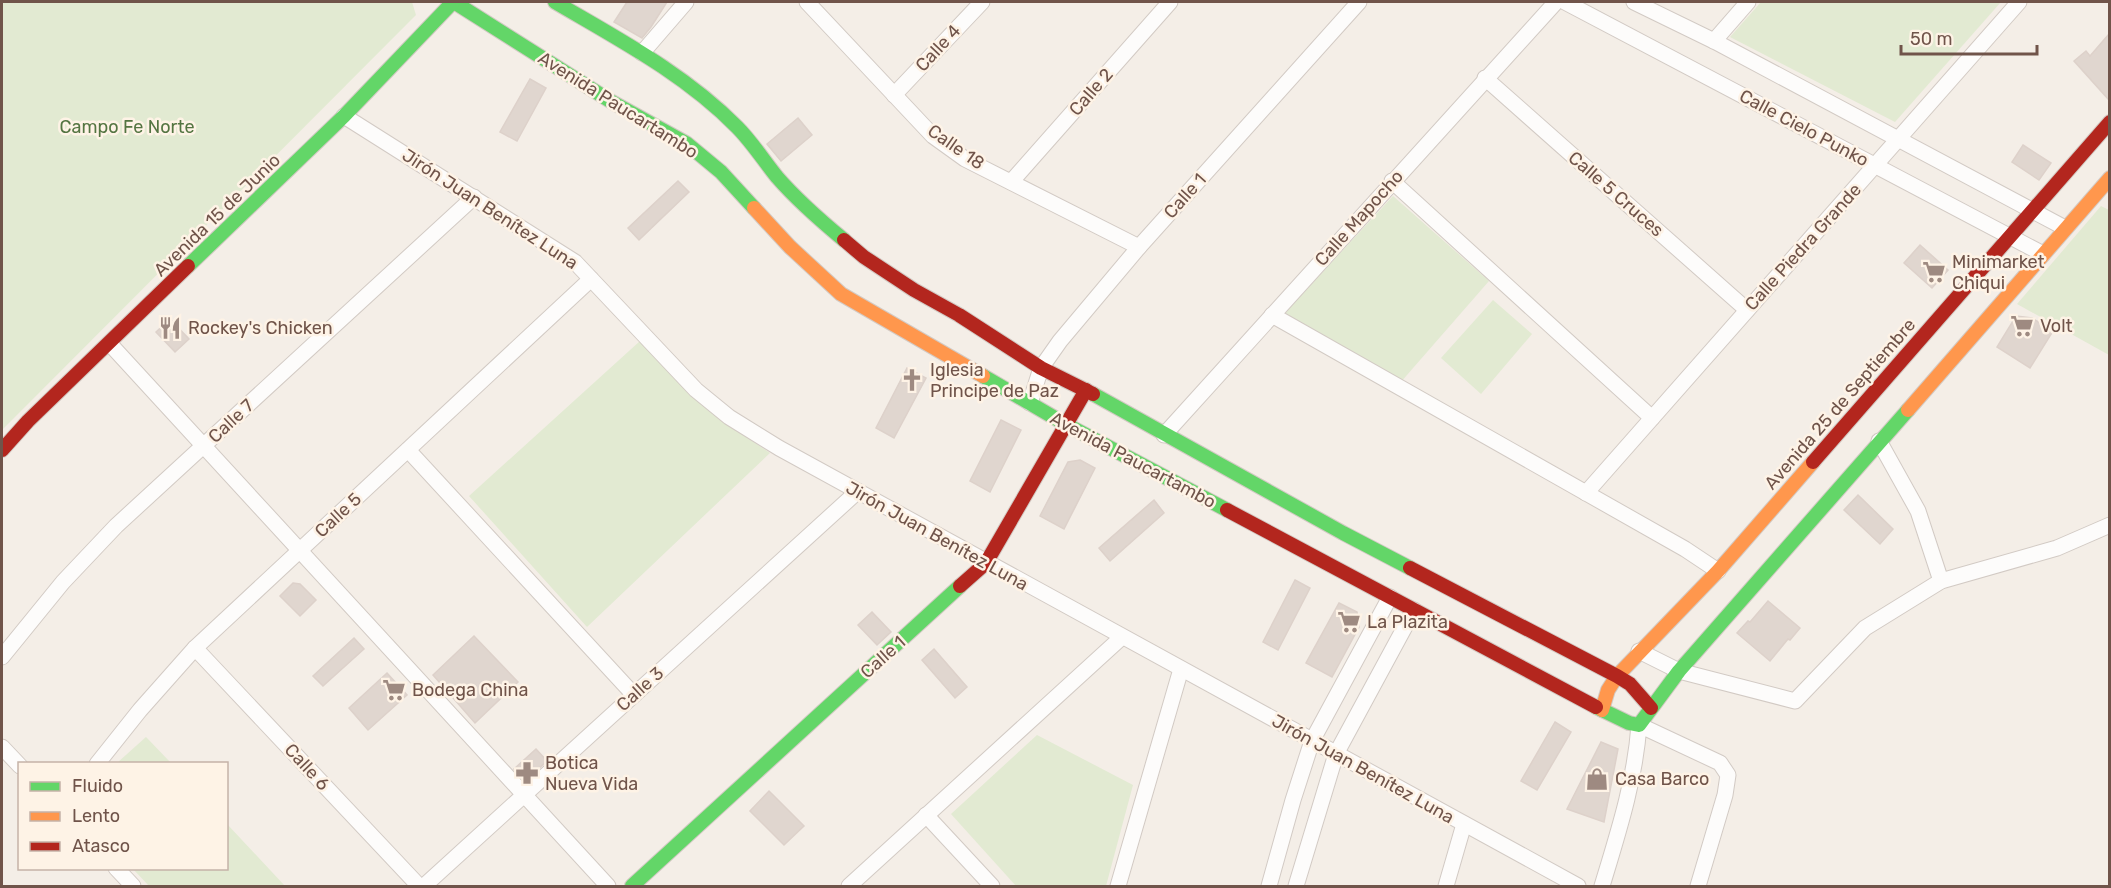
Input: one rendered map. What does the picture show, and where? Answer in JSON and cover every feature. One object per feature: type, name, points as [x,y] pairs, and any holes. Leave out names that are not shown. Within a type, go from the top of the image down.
[{"type":"main road","name":"Avenida 15 de Junio","points":[[2,450],[28,421],[344,116],[454,2]]},
{"type":"main road","name":"Avenida Paucartambo","points":[[454,2],[612,102],[686,143],[721,172],[790,247],[841,294],[1067,425],[1602,710],[1629,723],[1640,725]]},
{"type":"main road","name":"Avenida Paucartambo","points":[[555,2],[642,53],[693,88],[736,127],[779,179],[823,223],[864,257],[914,290],[959,315],[1041,368],[1086,390],[1406,567],[1617,676],[1630,684],[1651,708]]},
{"type":"main road","name":"Avenida 25 de Septiembre","points":[[1602,710],[1608,690],[1617,676],[1718,571],[2109,122]]},
{"type":"main road","points":[[1640,725],[1679,671],[2109,178]]},
{"type":"main road","name":"Calle 1","points":[[632,886],[987,563],[1086,390]]},
{"type":"street","points":[[642,53],[686,2]]},
{"type":"street","name":"Calle 18","points":[[807,2],[933,136],[965,159],[1139,247]]},
{"type":"street","name":"Calle 4","points":[[894,95],[982,2]]},
{"type":"street","name":"Calle 2","points":[[1011,182],[1170,2]]},
{"type":"street","name":"Calle 1","points":[[1030,403],[1041,368],[1060,342],[1139,247],[1359,2]]},
{"type":"street","name":"Calle Mapocho","points":[[1164,435],[1556,2]]},
{"type":"street","name":"Calle Cielo Punko","points":[[1565,2],[2043,254]]},
{"type":"street","name":"Calle Cielo Punko","points":[[1634,2],[1714,41],[2065,228]]},
{"type":"street","points":[[1714,41],[1748,2]]},
{"type":"street","name":"Calle Piedra Grande","points":[[1586,493],[2019,2]]},
{"type":"street","name":"Calle 5 Cruces","points":[[1485,78],[1747,310]]},
{"type":"street","name":"Jirón Juan Benítez Luna","points":[[344,116],[575,262],[690,384],[713,404],[779,448],[1578,886]]},
{"type":"street","points":[[1392,181],[1652,418]]},
{"type":"street","name":"Calle 7","points":[[2,657],[63,582],[116,526],[474,197]]},
{"type":"street","name":"Calle 5","points":[[99,762],[140,710],[195,648],[591,279]]},
{"type":"street","points":[[1272,315],[1685,549],[1718,571]]},
{"type":"street","points":[[110,344],[608,886]]},
{"type":"street","points":[[1879,441],[1918,511],[1941,581]]},
{"type":"street","points":[[408,450],[634,695]]},
{"type":"street","name":"Calle 3","points":[[424,886],[857,492]]},
{"type":"street","points":[[1639,651],[1679,671],[1796,700],[1865,628],[1941,581],[2057,548],[2109,525]]},
{"type":"street","points":[[1269,886],[1312,741],[1390,597]]},
{"type":"street","points":[[1296,886],[1336,754],[1414,610]]},
{"type":"street","points":[[849,886],[1122,637]]},
{"type":"street","name":"Calle 6","points":[[195,648],[419,886]]},
{"type":"street","points":[[1118,886],[1181,669]]},
{"type":"street","points":[[1602,886],[1634,772],[1640,725],[1720,763],[1728,775],[1725,795],[1698,886]]},
{"type":"street","points":[[2,747],[18,764]]},
{"type":"street","points":[[926,815],[992,886]]},
{"type":"street","points":[[1446,886],[1464,824]]},
{"type":"street","points":[[118,870],[133,886]]},
{"type":"green space","name":"Campo Fe Norte","points":[[2,2],[412,2],[416,15],[2,430]]},
{"type":"green space","points":[[1761,2],[2001,2],[1895,122],[1730,37]]},
{"type":"green space","points":[[1393,196],[1489,281],[1400,383],[1284,314]]},
{"type":"green space","points":[[2101,206],[2109,210],[2109,355],[2017,304]]},
{"type":"green space","points":[[1493,300],[1532,334],[1481,394],[1441,358]]},
{"type":"green space","points":[[640,341],[736,430],[770,453],[587,627],[469,496]]},
{"type":"green space","points":[[1037,735],[1133,785],[1106,886],[1016,886],[951,814]]},
{"type":"green space","points":[[146,737],[170,762],[118,762]]},
{"type":"green space","points":[[228,825],[285,886],[149,886],[134,870],[228,870]]},
{"type":"building","points":[[627,2],[667,2],[642,38],[614,22]]},
{"type":"building","points":[[2109,34],[2109,100],[2074,61],[2086,51],[2090,56]]},
{"type":"building","points":[[530,79],[546,88],[517,141],[500,132]]},
{"type":"building","points":[[798,118],[812,135],[781,161],[767,144]]},
{"type":"building","points":[[2023,145],[2051,163],[2039,180],[2012,162]]},
{"type":"building","points":[[678,181],[689,192],[639,240],[628,228]]},
{"type":"building","points":[[1920,245],[1948,270],[1932,288],[1904,263]]},
{"type":"building","points":[[2016,316],[2032,318],[2053,331],[2030,368],[1997,347]]},
{"type":"building","points":[[170,319],[189,339],[175,352],[156,332]]},
{"type":"building","points":[[907,368],[926,378],[894,438],[876,428]]},
{"type":"building","points":[[1001,420],[1021,430],[990,492],[970,481]]},
{"type":"building","points":[[1080,460],[1095,468],[1064,529],[1040,516],[1068,462]]},
{"type":"building","points":[[1858,495],[1893,529],[1880,544],[1844,510]]},
{"type":"building","points":[[1154,500],[1164,513],[1110,561],[1099,548]]},
{"type":"building","points":[[1295,580],[1310,588],[1278,650],[1263,642]]},
{"type":"building","points":[[293,583],[300,584],[316,600],[300,616],[280,596]]},
{"type":"building","points":[[1768,601],[1800,628],[1770,661],[1737,633]]},
{"type":"building","points":[[1339,603],[1357,612],[1359,627],[1332,677],[1306,663]]},
{"type":"building","points":[[872,612],[891,632],[877,645],[858,625]]},
{"type":"building","points":[[474,636],[518,682],[475,723],[433,675]]},
{"type":"building","points":[[354,638],[364,649],[323,686],[313,676]]},
{"type":"building","points":[[934,649],[967,687],[955,698],[922,660]]},
{"type":"building","points":[[387,673],[407,695],[368,730],[349,708]]},
{"type":"building","points":[[1555,722],[1571,732],[1537,790],[1521,781]]},
{"type":"building","name":"Casa Barco","points":[[1601,742],[1618,749],[1604,822],[1567,809]]},
{"type":"building","points":[[536,749],[547,761],[525,781],[514,769]]},
{"type":"building","points":[[769,791],[804,826],[784,845],[750,811]]},
{"type":"traffic: fast","points":[[188,266],[344,116],[453,2]]},
{"type":"traffic: fast","points":[[454,2],[612,102],[686,143],[721,172],[754,208]]},
{"type":"traffic: fast","points":[[555,2],[650,58],[717,108],[753,145],[793,194],[844,240]]},
{"type":"traffic: fast","points":[[983,376],[1067,425],[1227,510]]},
{"type":"traffic: fast","points":[[1093,394],[1410,568]]},
{"type":"traffic: fast","points":[[1596,707],[1629,723],[1639,725],[1679,671],[1908,410]]},
{"type":"traffic: fast","points":[[632,886],[960,586]]},
{"type":"traffic: slow","points":[[1908,410],[2110,178]]},
{"type":"traffic: slow","points":[[754,208],[790,247],[841,294],[983,376]]},
{"type":"traffic: slow","points":[[1602,710],[1608,690],[1617,676],[1718,571],[1813,462]]},
{"type":"traffic: jam","points":[[1813,462],[2110,122]]},
{"type":"traffic: jam","points":[[844,240],[864,257],[914,290],[959,315],[1041,368],[1093,394]]},
{"type":"traffic: jam","points":[[2,450],[28,421],[188,266]]},
{"type":"traffic: jam","points":[[960,586],[986,563],[1086,390]]},
{"type":"traffic: jam","points":[[1227,510],[1596,707]]},
{"type":"traffic: jam","points":[[1410,568],[1617,676],[1630,684],[1651,708]]},
{"type":"place","name":"Minimarket Chiqui","points":[[1934,272]]},
{"type":"place","name":"Volt","points":[[2022,326]]},
{"type":"place","name":"Rockey's Chicken","points":[[170,328]]},
{"type":"place","name":"Iglesia Principe de Paz","points":[[912,380]]},
{"type":"place","name":"La Plazita","points":[[1349,622]]},
{"type":"place","name":"Bodega China","points":[[394,690]]},
{"type":"place","name":"Botica Nueva Vida","points":[[527,773]]},
{"type":"place","name":"Casa Barco","points":[[1597,779]]}]
